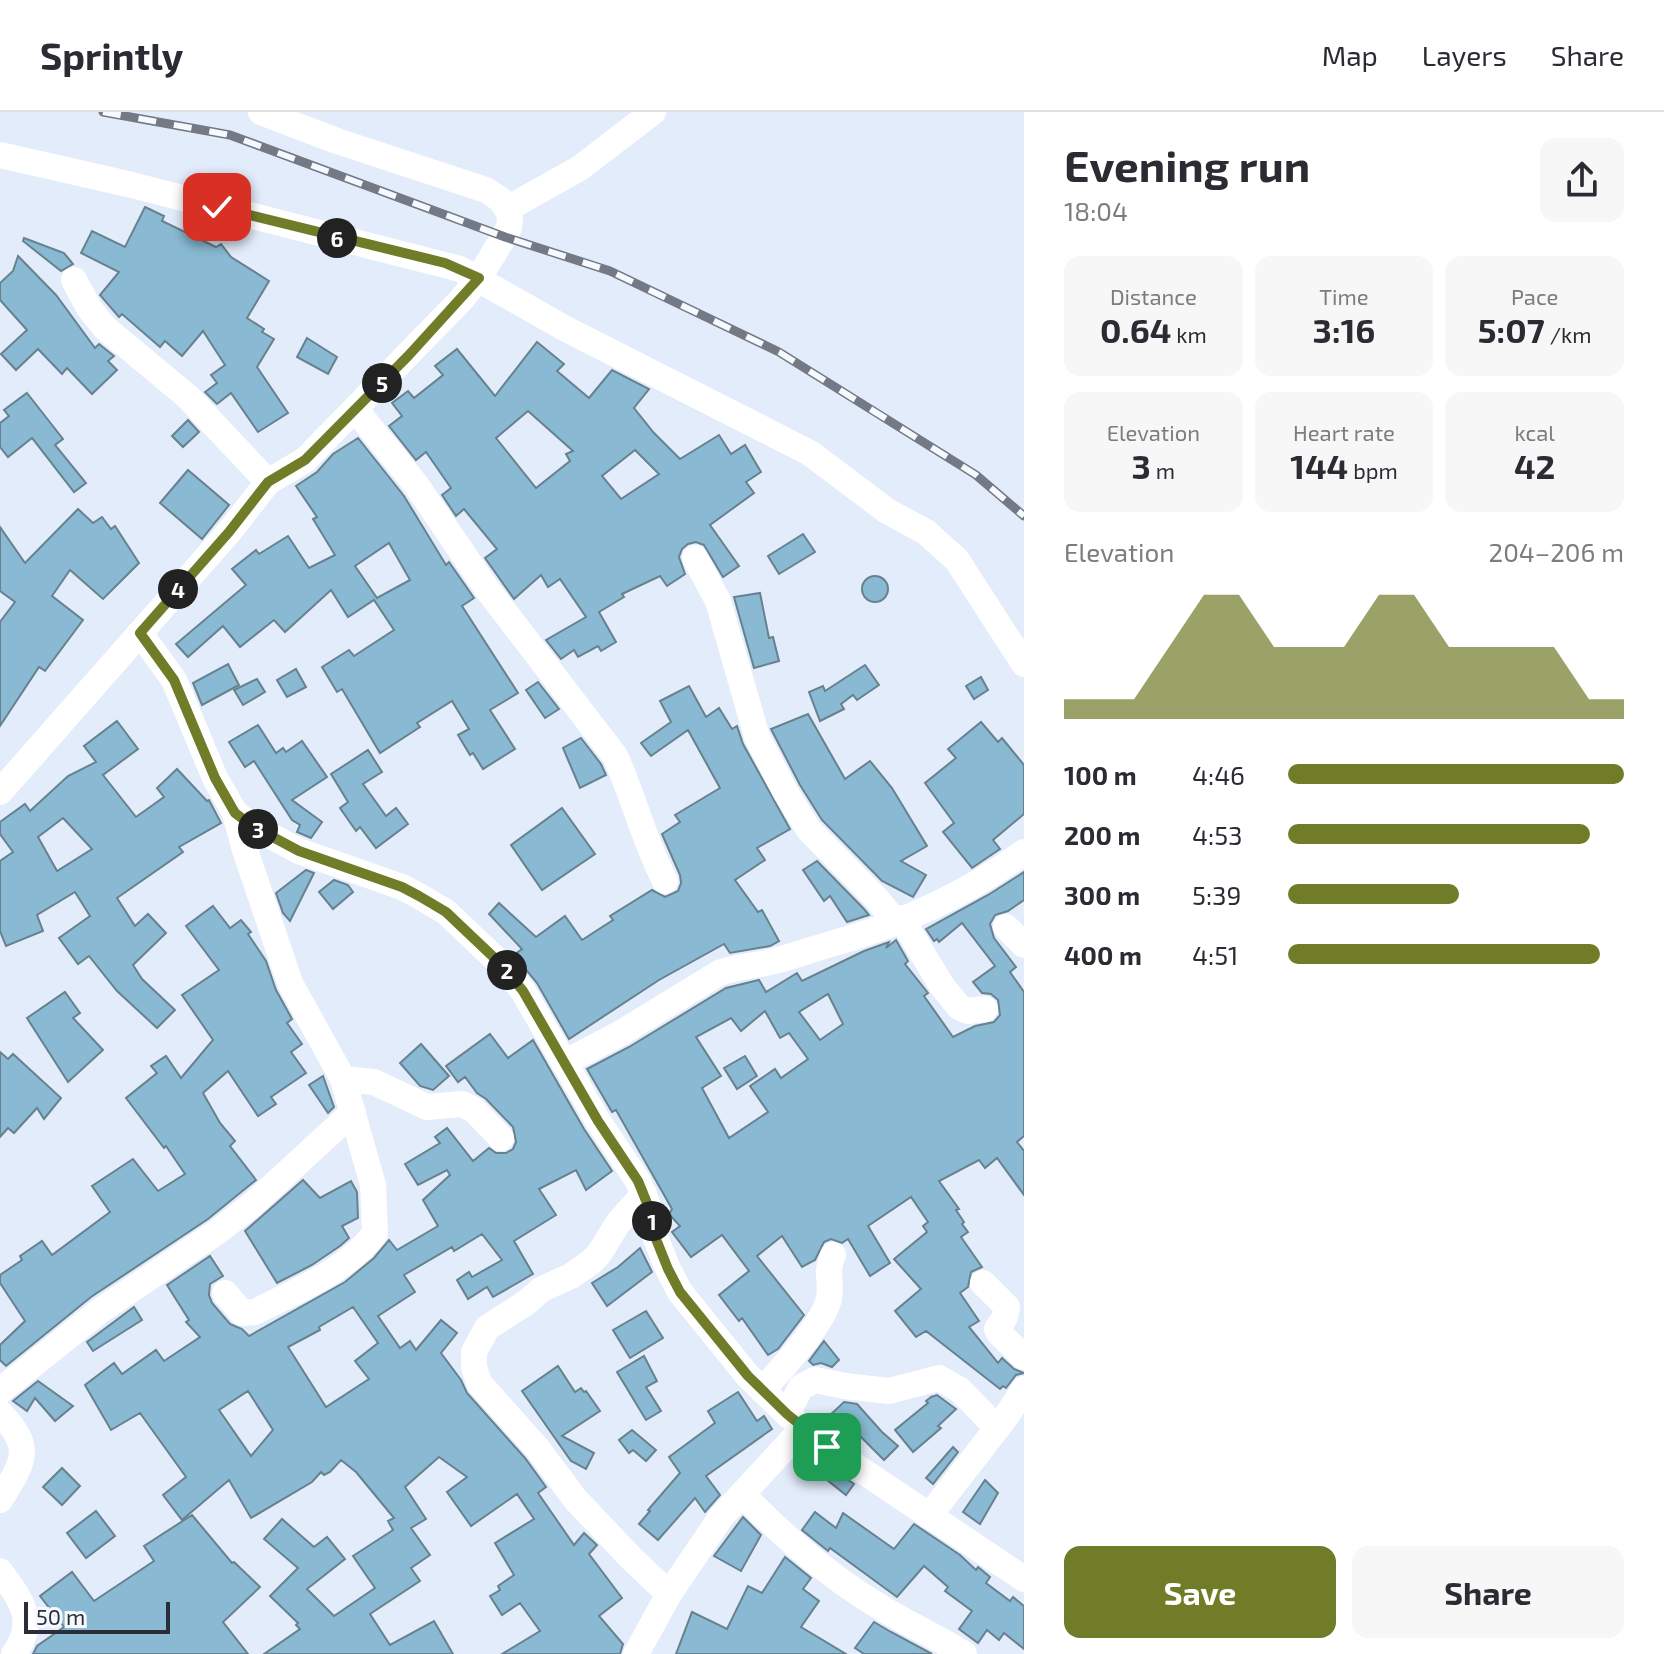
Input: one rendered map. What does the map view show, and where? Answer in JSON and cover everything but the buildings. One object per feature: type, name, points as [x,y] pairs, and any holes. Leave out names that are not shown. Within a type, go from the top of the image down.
[{"type":"street","points":[[5,778],[140,633],[229,532],[268,482],[305,460],[461,300],[505,237],[510,217],[507,209],[501,200],[486,190],[337,141],[261,112]]},
{"type":"street","points":[[507,209],[580,168],[653,112]]},
{"type":"street","points":[[0,155],[445,263],[479,278],[566,329],[810,453],[887,511],[926,532],[957,560],[1024,664]]},
{"type":"street","points":[[74,280],[89,308],[105,328],[188,397],[268,482]]},
{"type":"street","points":[[356,410],[417,486],[487,589],[615,756],[628,782],[649,849],[665,881]]},
{"type":"street","points":[[695,558],[718,601],[757,737],[809,830],[898,920],[951,998],[968,1011],[985,1009]]},
{"type":"street","points":[[140,633],[174,680],[215,778],[235,813],[290,983],[343,1079],[373,1185],[375,1233],[367,1245],[324,1275],[255,1312],[242,1313],[225,1293]]},
{"type":"street","points":[[235,813],[299,851],[402,887],[446,912],[514,979],[644,1194],[656,1239],[680,1292],[741,1369],[795,1421],[1024,1579]]},
{"type":"street","points":[[564,1063],[621,1033],[719,973],[834,943],[898,920],[989,877],[1024,852]]},
{"type":"street","points":[[343,1079],[374,1082],[427,1107],[462,1104],[474,1110],[501,1138]]},
{"type":"street","points":[[0,1391],[101,1310],[253,1204],[353,1112]]},
{"type":"street","points":[[644,1194],[591,1262],[571,1276],[542,1289],[487,1328],[474,1352],[474,1367],[479,1383],[537,1448],[576,1500],[669,1594]]},
{"type":"street","points":[[762,1390],[821,1317],[829,1300],[828,1266],[833,1255]]},
{"type":"street","points":[[983,1283],[1007,1307],[997,1329],[999,1333],[1024,1357]]},
{"type":"street","points":[[636,1654],[669,1594],[721,1517],[742,1494],[795,1421],[801,1387],[815,1380],[889,1391],[939,1378],[960,1390],[997,1428]]},
{"type":"street","points":[[929,1516],[1024,1389]]},
{"type":"street","points":[[0,1413],[16,1429],[22,1443],[20,1460],[0,1500]]},
{"type":"street","points":[[742,1494],[788,1538],[849,1588],[964,1654]]},
{"type":"street","points":[[0,1571],[18,1595],[26,1618],[27,1629],[14,1654]]},
{"type":"railway","points":[[103,112],[230,135],[505,237],[610,271],[779,352],[976,475],[1024,516]]},
{"type":"route","points":[[217,207],[445,263],[479,278],[409,355],[305,460],[268,482],[229,532],[140,633],[174,680],[215,778],[235,813],[299,851],[402,887],[419,896],[446,912],[505,968],[523,991],[598,1121],[638,1181],[649,1208],[656,1239],[680,1292],[748,1376],[827,1447]]}]
